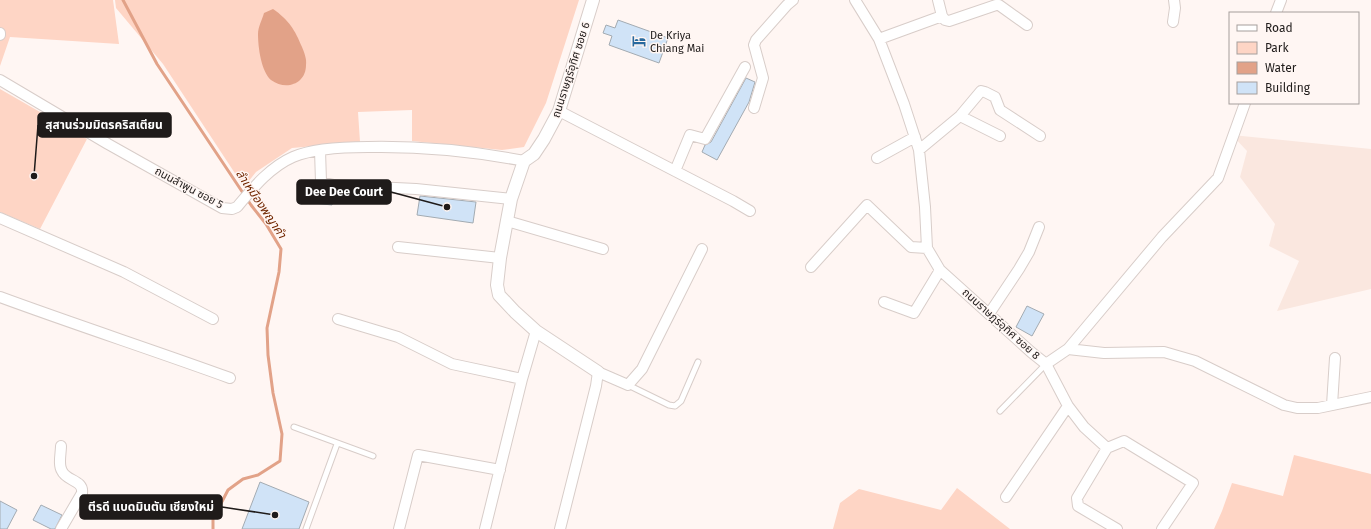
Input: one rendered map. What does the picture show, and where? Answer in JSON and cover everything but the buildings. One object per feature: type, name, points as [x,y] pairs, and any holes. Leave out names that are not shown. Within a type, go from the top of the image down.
[{"type":"street","name":"ถนนราษฎร์อุทิศ ซอย 6","points":[[536,331],[499,295],[497,285],[506,221],[511,199],[524,161],[534,154],[559,111],[593,0]]},
{"type":"street","points":[[754,108],[763,78],[754,49],[756,40],[792,0]]},
{"type":"street","name":"ถนนราษฎร์อุทิศ ซอย 8","points":[[855,0],[879,39],[904,104],[919,150],[925,207],[927,248],[940,270],[1046,364],[1068,349],[1162,237],[1218,178],[1245,104]]},
{"type":"street","points":[[938,0],[942,16],[945,20],[950,21],[999,5],[1027,25]]},
{"type":"street","points":[[1173,22],[1175,8],[1174,0]]},
{"type":"street","points":[[1276,12],[1280,0]]},
{"type":"street","points":[[879,39],[942,16]]},
{"type":"street","points":[[675,171],[690,135],[705,139],[746,67]]},
{"type":"street","name":"ถนนลำพูน ซอย 5","points":[[0,80],[108,144],[222,208],[232,209],[237,207],[250,192],[277,167],[294,157],[320,150],[348,147],[455,150],[524,161]]},
{"type":"street","points":[[919,150],[960,116],[979,93],[985,92],[996,98],[1000,110],[1040,136]]},
{"type":"street","points":[[559,111],[734,201],[750,211]]},
{"type":"street","points":[[960,116],[1000,136]]},
{"type":"street","points":[[878,158],[914,137]]},
{"type":"street","points":[[320,150],[321,182],[334,185],[416,189],[511,199]]},
{"type":"street","points":[[811,267],[867,206],[911,247],[927,248]]},
{"type":"street","points":[[0,218],[124,272],[213,319]]},
{"type":"street","points":[[506,221],[603,248]]},
{"type":"street","points":[[988,314],[1019,269],[1029,252],[1040,227]]},
{"type":"street","points":[[398,247],[500,258]]},
{"type":"street","points":[[484,529],[522,379],[536,331],[598,372],[628,385],[642,369],[702,249]]},
{"type":"street","points":[[884,302],[914,313],[940,270]]},
{"type":"street","points":[[0,297],[66,322],[230,378]]},
{"type":"street","points":[[338,319],[398,337],[452,364],[522,379]]},
{"type":"street","points":[[1068,349],[1104,353],[1164,352],[1195,361],[1284,405],[1297,408],[1318,408],[1371,397]]},
{"type":"street","points":[[1332,405],[1334,358]]},
{"type":"street","points":[[1046,364],[1068,406],[1084,427],[1107,448]]},
{"type":"street","points":[[560,529],[596,386],[598,372]]},
{"type":"street","points":[[1006,497],[1068,406]]},
{"type":"street","points":[[1117,529],[1078,506],[1077,498],[1107,448],[1124,441],[1193,484],[1162,529]]},
{"type":"street","points":[[61,446],[60,467],[62,472],[65,476],[81,485],[82,493],[61,529]]},
{"type":"street","points":[[399,529],[418,455],[500,470]]},
{"type":"lane","points":[[628,385],[669,405],[676,406],[681,401],[698,362]]},
{"type":"lane","points":[[1000,411],[1046,364]]},
{"type":"lane","points":[[294,427],[373,456]]},
{"type":"lane","points":[[306,529],[337,444]]},
{"type":"shaded area","points":[[1232,135],[1371,149],[1371,289],[1277,311],[1299,261],[1269,246],[1275,224],[1240,177],[1247,151]]},
{"type":"green space","points":[[0,0],[113,0],[119,44],[10,37],[0,66]]},
{"type":"green space","points":[[115,0],[579,0],[546,103],[524,147],[502,150],[412,141],[412,110],[358,112],[360,142],[292,148],[256,172],[244,187],[163,64],[116,8]]},
{"type":"green space","points":[[0,89],[87,139],[40,229],[0,212]]},
{"type":"green space","points":[[1294,455],[1371,474],[1371,529],[1214,529],[1232,483],[1283,496]]},
{"type":"green space","points":[[957,488],[1010,529],[833,529],[840,503],[859,489],[941,510]]},
{"type":"water","points":[[273,9],[283,17],[294,30],[306,58],[303,77],[294,84],[283,85],[271,80],[262,65],[259,52],[258,34],[264,13]]},
{"type":"waterway","name":"ลำเหมืองพญาคำ","points":[[123,0],[157,64],[251,205],[266,224],[281,249],[279,272],[267,328],[268,355],[273,393],[282,434],[280,461],[258,475],[243,479],[228,490],[213,519],[213,529]]},
{"type":"place","name":"De Kriya Chiang Mai","points":[[639,41]]},
{"type":"place","name":"สุสานร่วมมิตรคริสเตียน","points":[[34,176]]},
{"type":"place","name":"Dee Dee Court","points":[[447,207]]},
{"type":"place","name":"ตีรดี แบดมินตัน เชียงใหม่","points":[[275,515]]}]
